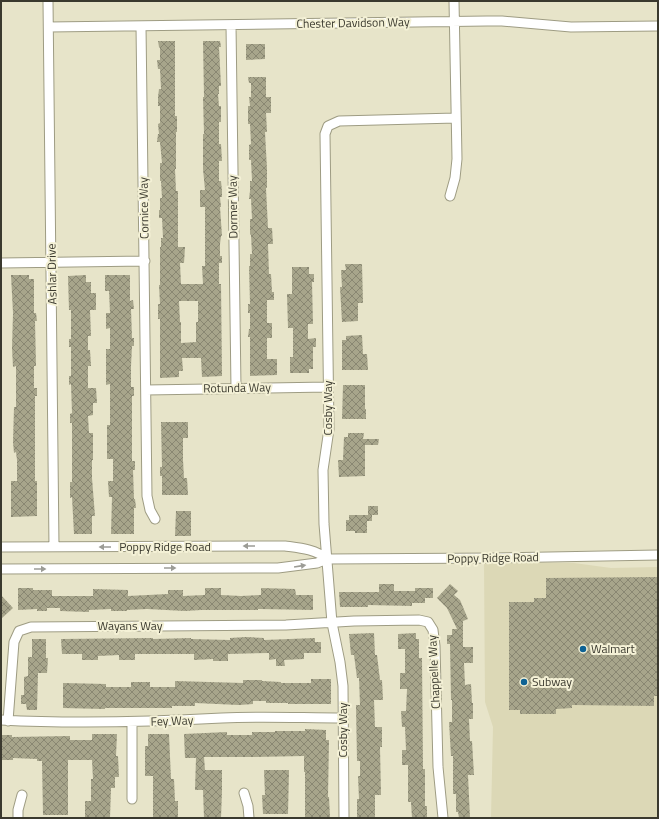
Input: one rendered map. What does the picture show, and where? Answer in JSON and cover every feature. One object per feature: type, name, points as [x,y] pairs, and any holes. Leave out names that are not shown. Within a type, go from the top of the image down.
[{"type":"street","name":"Ashlar Drive","points":[[48,1],[54,547]]},
{"type":"street","points":[[450,196],[456,169],[454,1]]},
{"type":"street","name":"Chester Davidson Way","points":[[49,27],[502,21],[571,27],[658,26]]},
{"type":"street","name":"Dormer Way","points":[[231,25],[236,388]]},
{"type":"street","name":"Cornice Way","points":[[141,26],[147,501],[155,519]]},
{"type":"street","name":"Cosby Way","points":[[344,818],[344,686],[332,623],[324,524],[323,478],[328,436],[328,387],[324,138],[326,130],[331,124],[339,120],[456,118]]},
{"type":"street","points":[[1,263],[145,261]]},
{"type":"street","name":"Rotunda Way","points":[[146,390],[328,387]]},
{"type":"street","name":"Poppy Ridge Road","points":[[1,547],[285,546],[311,550],[327,559]]},
{"type":"street","name":"Poppy Ridge Road","points":[[1,569],[278,568],[317,563],[327,559],[658,555]]},
{"type":"street","name":"Chappelle Way","points":[[332,623],[354,621],[419,620],[428,622],[433,630],[436,678],[438,767],[443,818]]},
{"type":"street","name":"Wayans Way","points":[[4,721],[14,642],[19,631],[31,627],[278,625],[332,623]]},
{"type":"street","name":"Fey Way","points":[[4,721],[132,722],[186,721],[223,718],[343,718]]},
{"type":"street","points":[[132,722],[132,799]]},
{"type":"street","points":[[244,793],[248,806],[249,818]]},
{"type":"street","points":[[18,818],[18,810],[22,795]]},
{"type":"shaded area","points":[[484,563],[574,563],[611,568],[658,567],[658,818],[491,818],[493,727],[485,702]]},
{"type":"building","points":[[158,41],[175,41],[175,116],[177,116],[177,132],[175,169],[176,191],[178,191],[178,247],[185,247],[184,263],[180,263],[181,284],[203,284],[202,266],[205,266],[205,207],[200,207],[200,190],[205,190],[203,169],[203,41],[220,41],[221,86],[219,86],[218,94],[219,106],[221,106],[219,144],[221,144],[222,161],[219,161],[219,181],[221,181],[222,191],[222,197],[220,197],[222,236],[220,256],[222,256],[222,263],[219,263],[219,284],[221,284],[222,376],[202,377],[201,358],[182,358],[183,371],[179,371],[179,377],[160,378],[160,319],[158,319],[158,304],[160,304],[160,247],[161,238],[163,238],[162,218],[159,218],[160,198],[162,198],[160,163],[162,163],[160,142],[157,142],[159,134],[158,124],[160,123],[160,106],[158,106],[158,97],[159,89],[161,89],[160,69],[158,69],[157,60],[160,60]],"holes":[[[179,301],[198,301],[196,342],[181,343]]]},
{"type":"building","points":[[246,44],[265,44],[265,59],[246,60]]},
{"type":"building","points":[[248,77],[266,77],[266,97],[271,97],[271,113],[266,113],[267,132],[265,132],[268,228],[272,228],[273,244],[268,244],[269,274],[271,274],[274,300],[267,300],[267,323],[272,323],[272,338],[267,338],[267,359],[277,359],[277,375],[250,376],[250,337],[248,337],[250,329],[250,313],[248,313],[248,304],[250,304],[249,266],[250,254],[252,254],[250,219],[252,219],[251,199],[249,199],[250,181],[252,181],[251,160],[249,160],[249,145],[251,144],[250,124],[248,124],[248,106],[250,106],[249,97],[251,97],[251,83],[249,83]]},
{"type":"building","points":[[345,264],[362,264],[363,303],[358,303],[358,321],[342,322],[340,287],[342,287],[341,270],[346,270]]},
{"type":"building","points":[[292,267],[309,267],[309,274],[314,274],[314,282],[312,282],[313,324],[308,324],[308,339],[316,338],[316,347],[313,347],[313,369],[309,369],[309,373],[290,373],[290,357],[293,357],[293,328],[288,328],[287,294],[292,294]]},
{"type":"building","points":[[11,275],[29,275],[29,279],[34,279],[34,313],[36,313],[37,321],[35,321],[36,366],[34,366],[34,388],[37,388],[37,396],[35,396],[35,481],[37,481],[37,516],[11,517],[11,481],[17,481],[17,460],[16,452],[14,453],[13,442],[14,407],[16,407],[16,366],[13,367]]},
{"type":"building","points":[[86,275],[86,282],[91,282],[91,293],[96,293],[96,310],[90,310],[91,336],[88,336],[88,350],[90,350],[91,366],[88,366],[88,388],[96,388],[97,403],[93,403],[93,415],[88,416],[89,433],[93,433],[92,478],[95,516],[92,516],[92,534],[74,534],[72,497],[70,498],[70,482],[72,482],[72,423],[70,423],[70,414],[72,413],[71,384],[69,385],[69,376],[71,376],[71,347],[69,347],[69,339],[71,339],[71,310],[69,310],[68,276]]},
{"type":"building","points":[[105,275],[130,275],[130,301],[133,300],[134,309],[131,309],[132,338],[134,338],[134,346],[132,346],[131,387],[134,387],[134,396],[132,396],[132,461],[135,461],[135,470],[133,470],[134,499],[136,508],[134,508],[134,534],[111,534],[112,497],[109,497],[108,481],[113,481],[113,459],[107,459],[107,425],[110,425],[110,384],[106,385],[106,349],[110,349],[110,328],[106,329],[106,313],[110,313],[109,291],[105,291]]},
{"type":"building","points":[[362,335],[363,354],[367,354],[368,370],[342,370],[342,340],[346,340],[346,336]]},
{"type":"building","points":[[343,385],[365,385],[366,419],[342,419]]},
{"type":"building","points":[[161,422],[188,422],[188,438],[183,438],[183,460],[184,478],[187,478],[188,495],[162,495],[162,476],[160,476],[160,467],[162,467]]},
{"type":"building","points":[[348,433],[364,433],[363,439],[379,439],[378,445],[365,445],[365,476],[339,477],[338,460],[343,460],[344,437],[348,437]]},
{"type":"building","points":[[368,506],[378,506],[378,515],[372,515],[372,521],[367,521],[367,533],[346,531],[346,520],[349,520],[349,515],[368,515]]},
{"type":"building","points":[[176,511],[191,511],[191,536],[175,536]]},
{"type":"building","name":"Walmart","points":[[658,577],[658,696],[654,696],[654,706],[572,705],[572,708],[556,709],[556,714],[520,714],[520,710],[509,710],[509,602],[534,602],[534,598],[546,598],[546,578]]},
{"type":"building","points":[[379,584],[394,584],[394,591],[415,591],[415,588],[433,588],[433,598],[425,598],[425,603],[412,603],[412,606],[368,605],[368,607],[340,607],[339,592],[379,592]]},
{"type":"building","points":[[450,584],[458,591],[454,595],[460,600],[468,619],[463,621],[463,647],[473,647],[473,663],[464,663],[465,685],[471,684],[473,703],[473,719],[469,719],[474,775],[468,775],[470,818],[459,818],[458,812],[456,812],[456,794],[453,794],[453,756],[451,756],[449,722],[452,722],[450,644],[447,644],[447,635],[452,635],[452,629],[457,629],[447,608],[437,598]]},
{"type":"building","points":[[18,588],[52,590],[52,596],[93,596],[93,589],[128,590],[128,596],[168,594],[168,590],[183,590],[183,596],[205,595],[205,588],[221,588],[221,595],[241,596],[261,595],[261,588],[295,589],[296,595],[313,595],[313,610],[258,609],[185,611],[147,609],[111,611],[111,609],[89,610],[89,612],[60,611],[60,608],[47,608],[47,611],[37,611],[37,609],[18,610]]},
{"type":"building","points":[[1,595],[13,608],[1,619]]},
{"type":"building","points":[[374,633],[375,655],[377,655],[380,680],[382,680],[383,700],[374,700],[375,727],[382,727],[382,747],[380,747],[381,795],[375,795],[375,818],[357,818],[357,799],[359,799],[358,776],[360,776],[360,761],[357,761],[356,705],[360,705],[359,678],[357,678],[354,655],[351,655],[349,634]]},
{"type":"building","points":[[416,633],[416,639],[419,639],[419,658],[422,658],[423,769],[425,769],[425,806],[427,806],[427,818],[412,818],[411,802],[408,802],[408,765],[402,765],[402,750],[406,750],[405,727],[402,727],[401,711],[406,711],[407,689],[400,689],[400,673],[405,673],[405,649],[398,649],[398,634]]},
{"type":"building","points":[[191,638],[230,640],[230,638],[264,638],[264,640],[315,638],[315,642],[321,642],[321,653],[304,653],[304,659],[284,660],[285,666],[276,666],[276,659],[269,660],[269,653],[228,654],[228,661],[213,661],[213,659],[194,660],[194,654],[135,654],[135,660],[119,660],[119,655],[98,656],[98,660],[82,660],[82,654],[62,654],[61,639]]},
{"type":"building","points":[[32,639],[46,639],[46,658],[48,658],[47,673],[38,673],[37,710],[27,710],[26,704],[21,704],[21,695],[24,695],[24,677],[28,676],[28,657],[32,657]]},
{"type":"building","points":[[311,679],[331,679],[331,704],[288,704],[253,701],[253,704],[239,705],[195,703],[195,706],[172,706],[172,708],[63,708],[63,683],[106,684],[106,687],[131,687],[131,682],[150,682],[150,687],[175,687],[175,681],[243,683],[243,680],[262,680],[281,683],[311,683]]},
{"type":"building","points":[[305,729],[326,730],[326,740],[329,740],[328,797],[330,817],[305,817],[304,756],[204,757],[205,770],[222,770],[222,791],[221,818],[204,818],[203,790],[195,790],[196,758],[185,758],[184,734],[227,732],[227,735],[252,735],[252,732],[305,731]]},
{"type":"building","points":[[92,734],[117,734],[116,756],[118,756],[119,777],[115,777],[115,788],[111,788],[110,818],[85,818],[85,801],[91,801],[91,779],[93,779],[92,760],[68,760],[68,815],[43,815],[42,761],[37,761],[37,759],[13,758],[13,760],[1,760],[1,735],[12,735],[12,737],[70,736],[70,740],[92,740]]},
{"type":"building","points":[[148,734],[169,734],[171,779],[174,779],[175,801],[178,801],[178,818],[153,818],[153,776],[145,776],[145,746],[148,746]]},
{"type":"building","points":[[264,770],[289,770],[288,814],[263,814],[262,795],[265,795]]},
{"type":"place","name":"Walmart","points":[[583,649]]},
{"type":"place","name":"Subway","points":[[524,682]]}]
